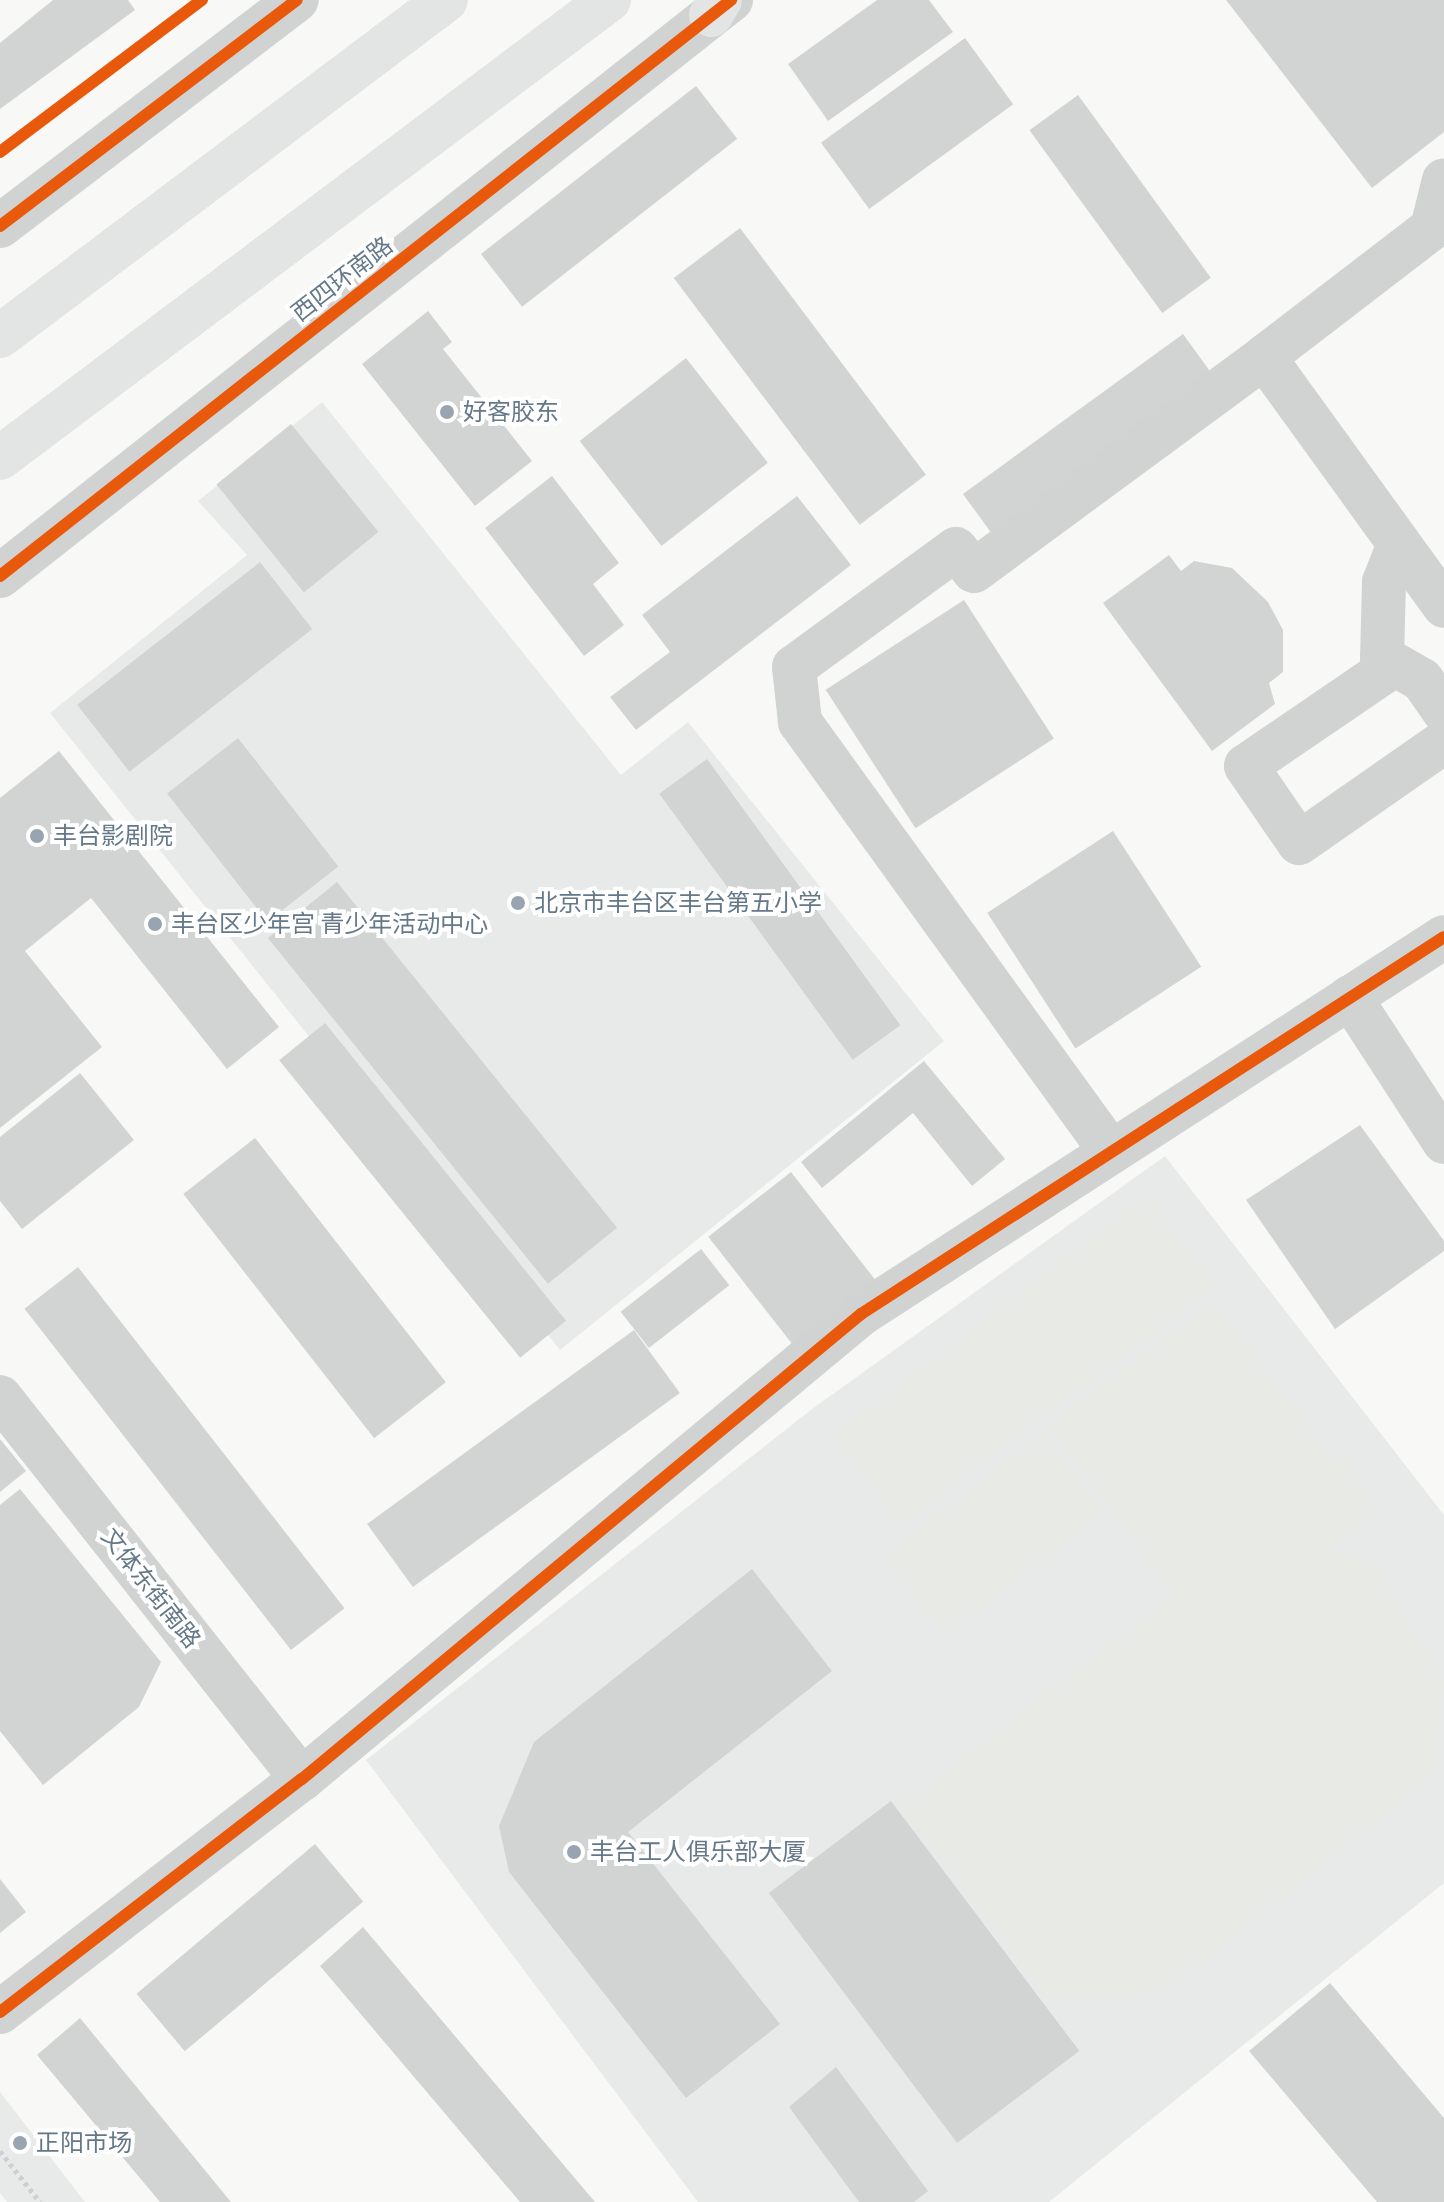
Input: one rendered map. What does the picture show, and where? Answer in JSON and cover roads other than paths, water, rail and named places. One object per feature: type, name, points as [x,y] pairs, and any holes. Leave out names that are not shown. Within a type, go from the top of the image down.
[{"type":"highway","points":[[0,336],[446,0]]},
{"type":"highway","points":[[0,458],[609,0]]},
{"type":"street","points":[[0,226],[297,0]]},
{"type":"street","name":"西四环南路","points":[[0,576],[721,5]]},
{"type":"street","points":[[1111,1152],[800,722],[794,667],[956,549],[974,571],[1264,357],[1432,228],[1444,180]]},
{"type":"street","points":[[1264,357],[1444,606]]},
{"type":"street","points":[[1399,544],[1384,582],[1382,657],[1422,680],[1444,712]]},
{"type":"street","points":[[1394,665],[1246,766],[1299,843],[1444,742]]},
{"type":"street","points":[[0,2012],[302,1779],[861,1314],[1444,937]]},
{"type":"street","points":[[1350,997],[1444,1142]]},
{"type":"street","name":"文体东街南路","points":[[0,1397],[302,1779]]},
{"type":"place","name":"好客胶东","points":[[447,412]]},
{"type":"place","name":"丰台影剧院","points":[[37,836]]},
{"type":"place","name":"北京市丰台区丰台第五小学","points":[[518,903]]},
{"type":"place","name":"丰台区少年宫 青少年活动中心","points":[[155,924]]},
{"type":"place","name":"丰台工人俱乐部大厦","points":[[574,1852]]},
{"type":"place","name":"正阳市场","points":[[20,2143]]}]
